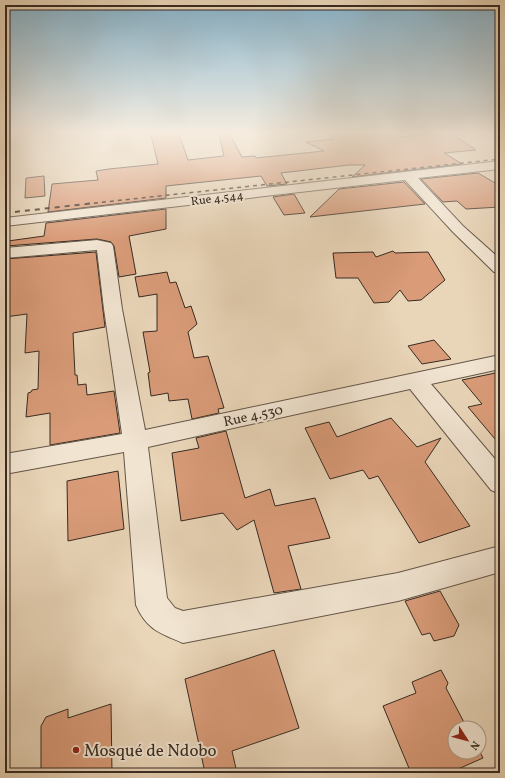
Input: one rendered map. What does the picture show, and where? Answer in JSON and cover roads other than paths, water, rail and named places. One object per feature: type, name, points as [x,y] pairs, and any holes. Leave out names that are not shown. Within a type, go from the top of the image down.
[{"type":"street","name":"Rue 4.544","points":[[5,222],[479,167]]},
{"type":"street","points":[[408,175],[458,229],[500,268]]},
{"type":"street","points":[[5,254],[97,245],[105,246],[113,309],[135,441],[152,605],[164,619],[183,627],[398,587],[500,559]]},
{"type":"street","name":"Rue 4.530","points":[[5,464],[135,441],[500,362]]},
{"type":"street","points":[[416,381],[500,483]]},
{"type":"railway","points":[[86,204],[424,167]]},
{"type":"railway","points":[[86,204],[95,203]]},
{"type":"railway","points":[[5,213],[86,204]]},
{"type":"place","name":"Mosqué de Ndobo","points":[[76,750]]}]
